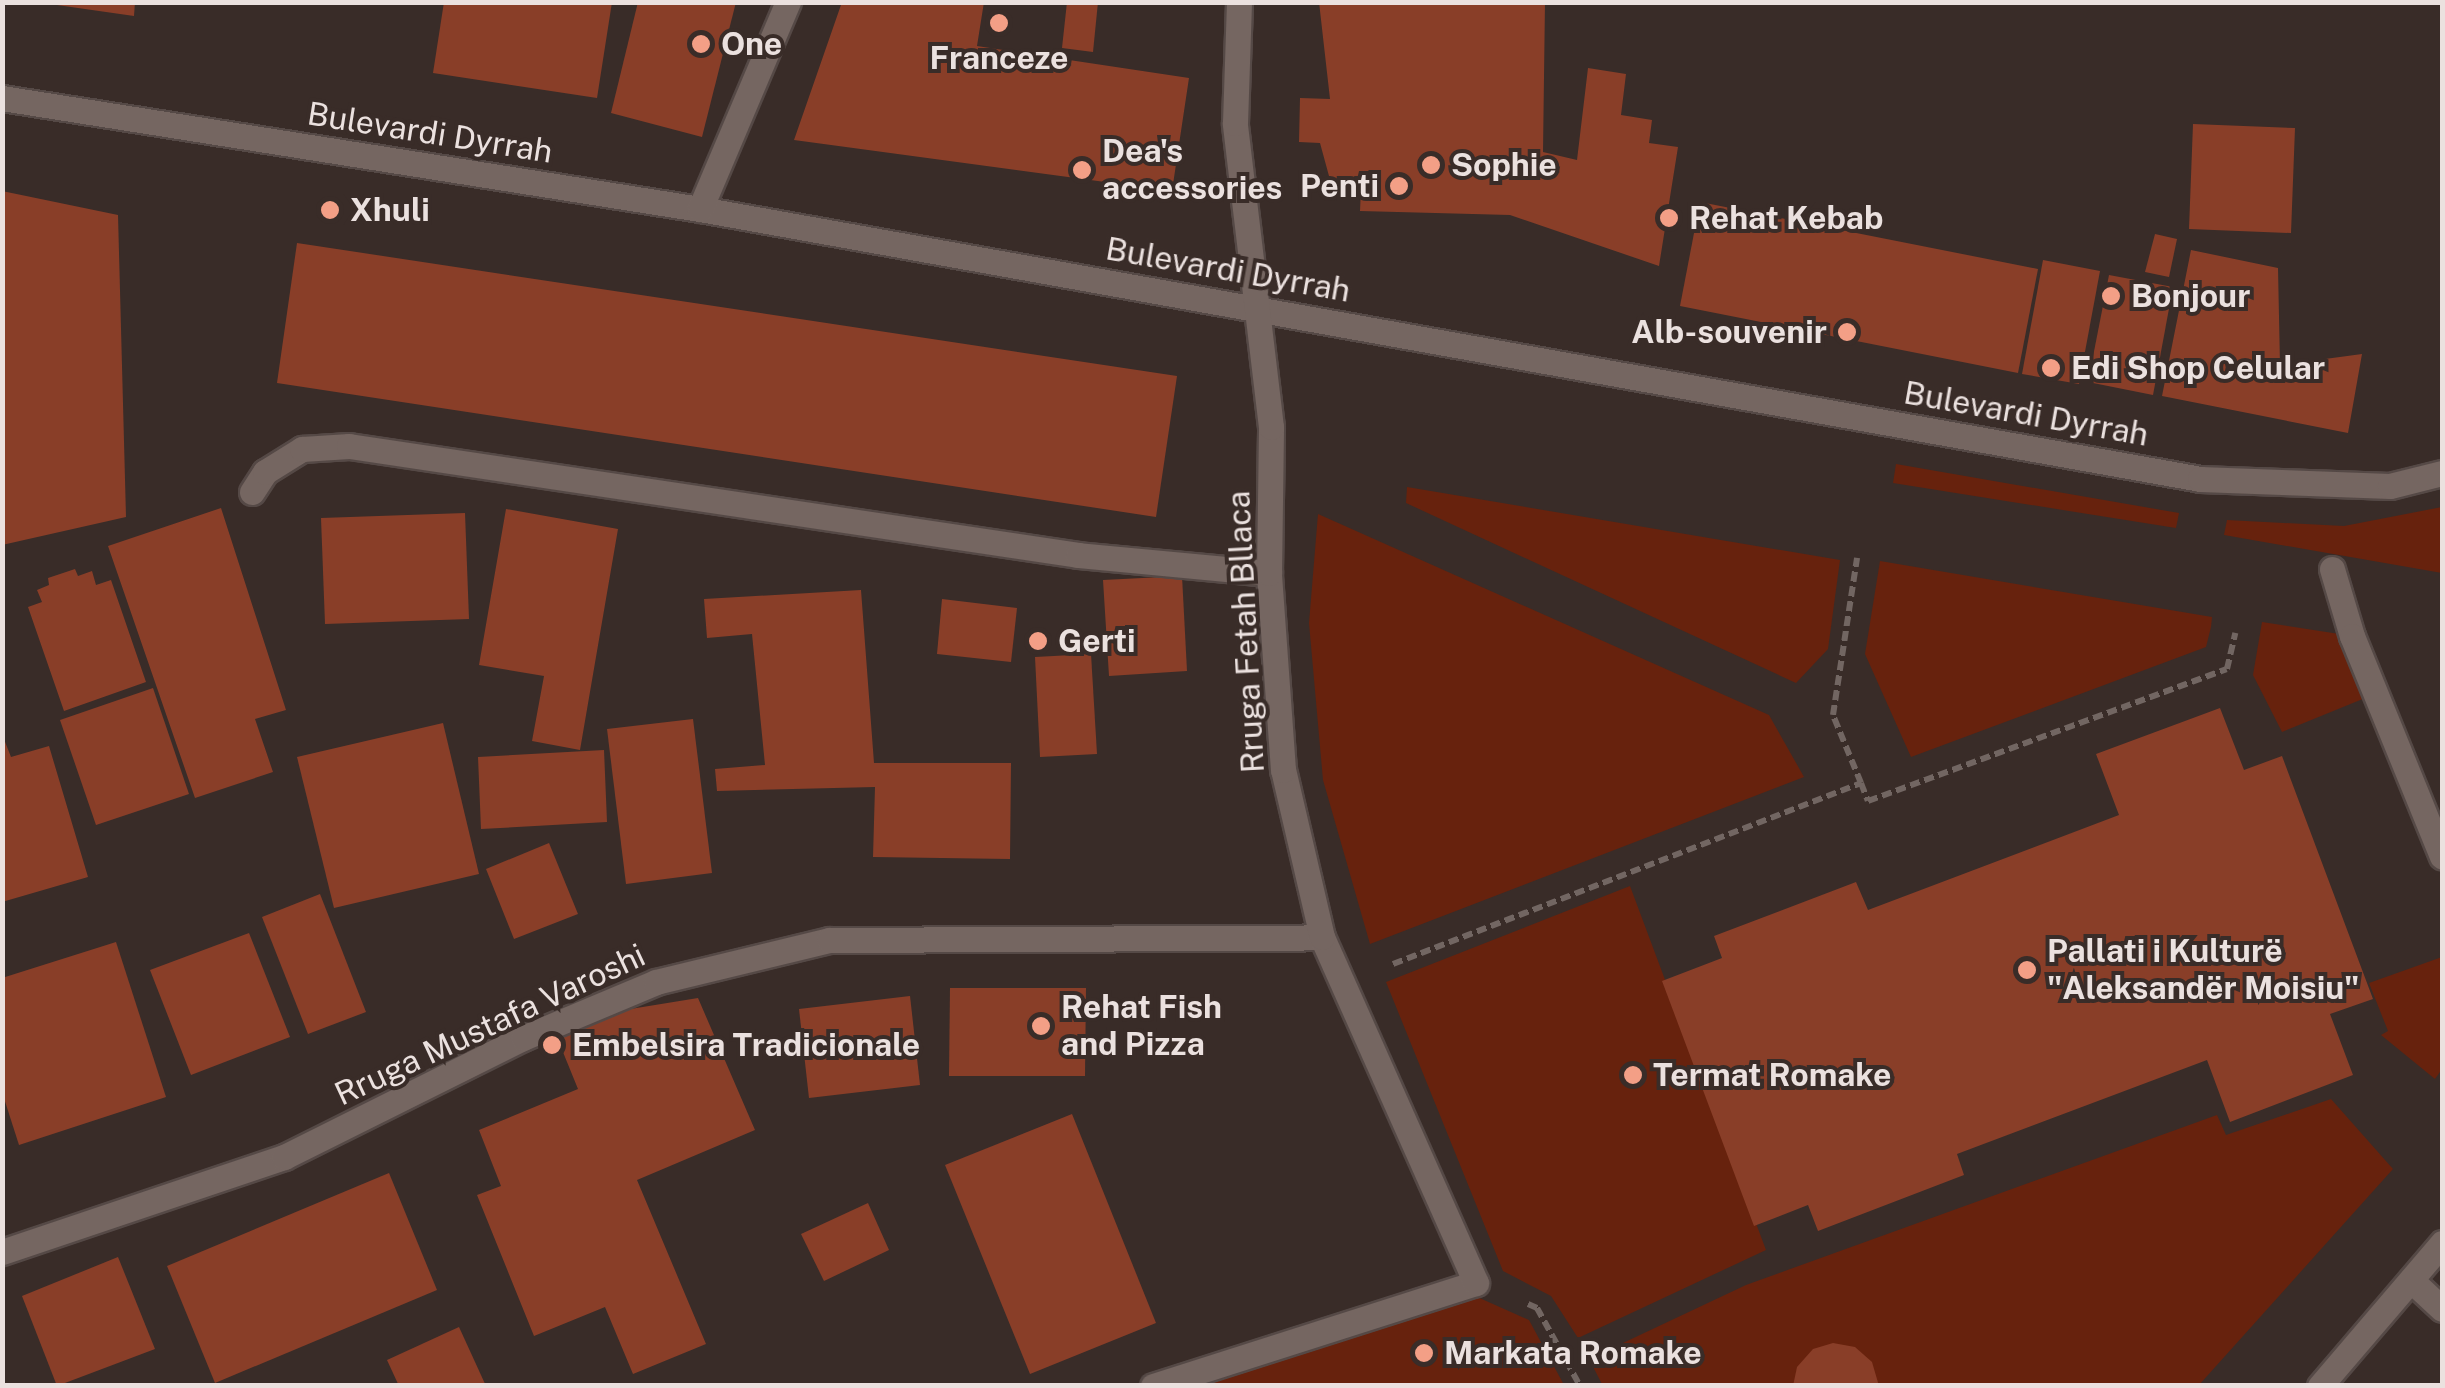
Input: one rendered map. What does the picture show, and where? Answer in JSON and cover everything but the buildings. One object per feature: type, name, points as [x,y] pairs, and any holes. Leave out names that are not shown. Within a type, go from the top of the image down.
[{"type":"street","points":[[700,209],[788,2]]},
{"type":"street","name":"Rruga Fetah Bllaca","points":[[1239,2],[1236,123],[1271,428],[1269,573],[1282,770],[1322,938],[1476,1283]]},
{"type":"street","name":"Bulevardi Dyrrah","points":[[2,98],[700,209],[2200,479],[2390,486],[2442,473]]},
{"type":"street","points":[[252,492],[265,472],[302,449],[349,446],[1078,555],[1269,573]]},
{"type":"street","points":[[2332,569],[2352,636],[2442,856]]},
{"type":"street","name":"Rruga Mustafa Varoshi","points":[[2,1252],[284,1158],[523,1038],[656,982],[829,940],[1322,938]]},
{"type":"street","points":[[2320,1386],[2442,1243]]},
{"type":"street","points":[[2411,1280],[2442,1309]]},
{"type":"street","points":[[1153,1386],[1476,1283]]},
{"type":"path","points":[[1857,558],[1833,715],[1868,801],[2227,668],[2235,633]]},
{"type":"path","points":[[1343,984],[1861,783]]},
{"type":"path","points":[[1476,1283],[1538,1308],[1580,1386]]},
{"type":"shaded area","points":[[1896,464],[2179,513],[2176,528],[1893,483]]},
{"type":"shaded area","points":[[1407,487],[1840,560],[1828,649],[1796,683],[1406,503]]},
{"type":"shaded area","points":[[2442,507],[2442,573],[2224,535],[2227,520],[2344,526]]},
{"type":"shaded area","points":[[1318,514],[1769,715],[1804,777],[1370,944],[1323,780],[1309,623]]},
{"type":"shaded area","points":[[1880,561],[2212,617],[2211,627],[2206,647],[1911,757],[1865,654]]},
{"type":"shaded area","points":[[2262,622],[2352,636],[2375,694],[2282,732],[2253,675]]},
{"type":"shaded area","points":[[1630,886],[1766,1250],[1578,1338],[1551,1296],[1503,1271],[1386,982]]},
{"type":"shaded area","points":[[2442,957],[2442,1069],[2435,1079],[2381,1035],[2388,1031],[2369,983]]},
{"type":"shaded area","points":[[2331,1099],[2393,1169],[2199,1385],[1603,1386],[1589,1359],[1746,1285],[2217,1115],[2226,1135]]},
{"type":"shaded area","name":"Markata Romake","points":[[1475,1296],[1529,1320],[1564,1385],[1202,1386]]},
{"type":"place","name":"Franceze","points":[[999,23]]},
{"type":"place","name":"One","points":[[701,44]]},
{"type":"place","name":"Sophie","points":[[1431,165]]},
{"type":"place","name":"Dea's accessories","points":[[1082,170]]},
{"type":"place","name":"Penti","points":[[1399,186]]},
{"type":"place","name":"Xhuli","points":[[330,210]]},
{"type":"place","name":"Rehat Kebab","points":[[1669,218]]},
{"type":"place","name":"Bonjour","points":[[2111,296]]},
{"type":"place","name":"Alb-souvenir","points":[[1847,332]]},
{"type":"place","name":"Edi Shop Celular","points":[[2051,368]]},
{"type":"place","name":"Gerti","points":[[1038,641]]},
{"type":"place","name":"Pallati i Kulturë \"Aleksandër Moisiu\"","points":[[2027,970]]},
{"type":"place","name":"Rehat Fish and Pizza","points":[[1041,1026]]},
{"type":"place","name":"Embelsira Tradicionale","points":[[552,1045]]},
{"type":"place","name":"Termat Romake","points":[[1633,1075]]},
{"type":"place","name":"Markata Romake","points":[[1424,1353]]}]
